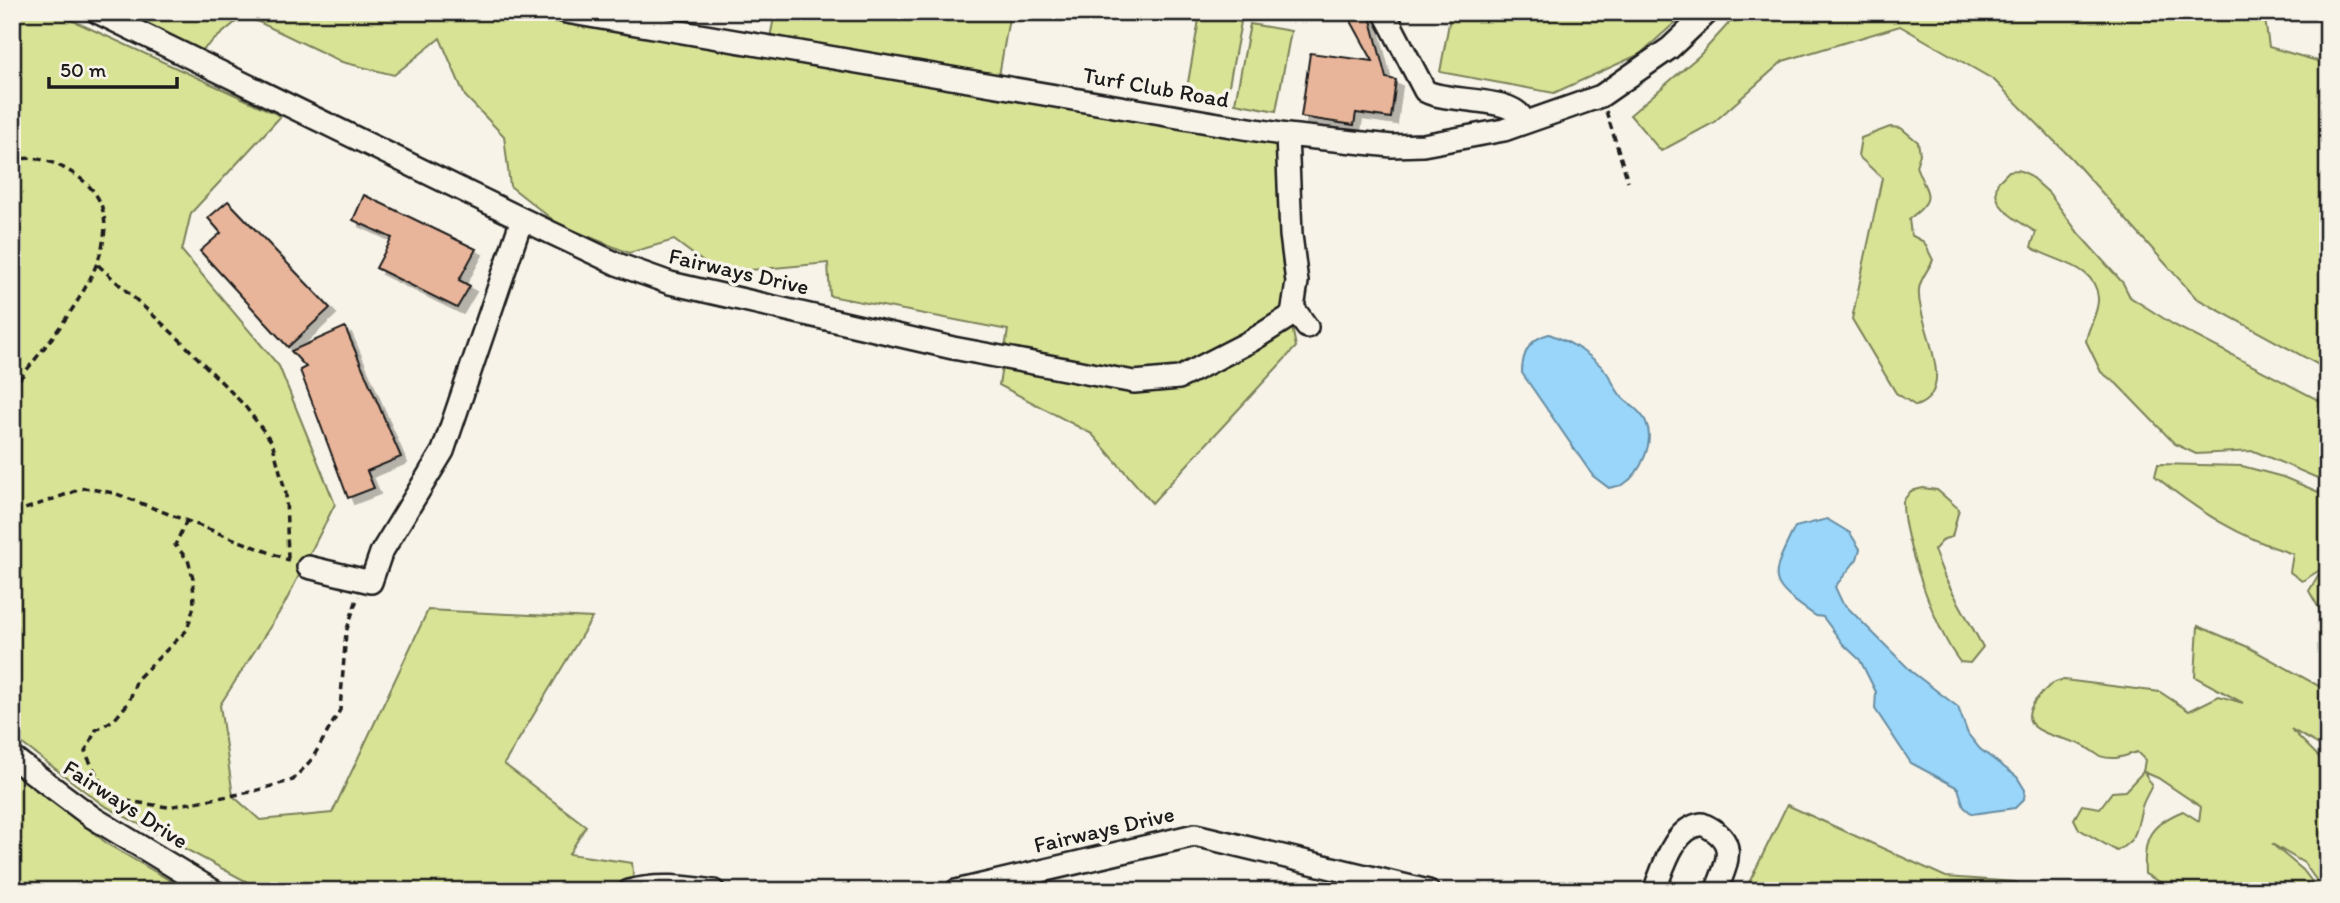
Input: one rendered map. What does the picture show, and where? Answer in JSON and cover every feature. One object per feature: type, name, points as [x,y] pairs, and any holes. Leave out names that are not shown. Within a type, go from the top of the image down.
[{"type":"street","name":"Fairways Drive","points":[[97,12],[617,264],[670,283],[953,348],[1134,382],[1179,378],[1251,341],[1292,315],[1301,318],[1291,235],[1287,135]]},
{"type":"street","name":"Turf Club Road","points":[[566,12],[1287,135],[1392,146],[1423,145],[1504,130],[1601,96],[1670,48],[1708,12]]},
{"type":"street","points":[[1384,12],[1425,91],[1440,97],[1512,107],[1522,114],[1524,122]]},
{"type":"street","points":[[298,563],[371,582],[381,553],[443,451],[522,219]]},
{"type":"street","name":"Fairways Drive","points":[[12,757],[92,817],[214,891]]},
{"type":"street","points":[[1654,891],[1673,846],[1689,827],[1702,824],[1724,840],[1729,856],[1716,891]]},
{"type":"street","name":"Fairways Drive","points":[[956,891],[1195,835],[1428,891]]},
{"type":"street","points":[[629,891],[643,887],[683,886],[714,891]]},
{"type":"path","points":[[1601,96],[1628,181]]},
{"type":"path","points":[[12,161],[24,157],[57,162],[88,184],[106,218],[102,257],[85,289],[12,389]]},
{"type":"path","points":[[98,265],[178,338],[244,405],[272,442],[286,494],[298,563]]},
{"type":"path","points":[[15,513],[84,488],[114,493],[298,563]]},
{"type":"path","points":[[187,520],[175,545],[188,560],[193,578],[194,606],[187,631],[137,678],[129,702],[115,719],[96,730],[85,752],[104,789],[127,801],[168,807],[251,792],[293,780],[312,759],[340,709],[346,632],[363,580]]},
{"type":"green space","points":[[12,12],[54,12],[281,116],[191,213],[182,251],[279,366],[335,504],[284,605],[220,705],[233,796],[260,820],[332,813],[428,610],[592,618],[504,764],[586,826],[569,854],[632,863],[634,881],[588,891],[264,891],[103,805],[12,736]]},
{"type":"green space","points":[[121,12],[496,12],[1279,142],[1288,306],[1296,347],[1152,503],[1092,434],[999,385],[1008,330],[830,296],[828,263],[718,273],[674,240],[629,253],[558,224],[510,186],[504,136],[465,96],[440,38],[394,75],[342,62],[244,15],[201,51]]},
{"type":"green space","points":[[775,12],[1010,12],[999,76],[770,38]]},
{"type":"green space","points":[[1451,12],[1687,12],[1640,54],[1554,93],[1440,72]]},
{"type":"green space","points":[[1739,12],[2264,12],[2269,47],[2328,64],[2328,370],[2196,298],[2072,159],[1994,80],[1900,26],[1783,61],[1713,123],[1661,151],[1630,115],[1700,55]]},
{"type":"green space","points":[[1200,14],[1241,22],[1226,101],[1186,94]]},
{"type":"green space","points":[[1250,24],[1291,31],[1276,111],[1235,103]]},
{"type":"green space","points":[[1890,127],[1901,128],[1918,142],[1920,154],[1916,166],[1928,195],[1924,205],[1909,219],[1911,235],[1924,242],[1933,260],[1922,278],[1919,290],[1936,371],[1935,386],[1929,398],[1916,406],[1896,393],[1852,319],[1882,178],[1858,156],[1861,138]]},
{"type":"green space","points":[[2018,170],[2028,174],[2049,193],[2079,234],[2123,283],[2130,297],[2174,325],[2328,405],[2328,480],[2254,451],[2196,454],[2175,444],[2117,384],[2101,372],[2086,341],[2098,304],[2095,287],[2090,278],[2072,265],[2031,247],[2036,232],[2007,212],[1997,199],[1998,182],[2009,171]]},
{"type":"green space","points":[[2158,464],[2242,466],[2283,477],[2328,496],[2328,565],[2302,581],[2290,572],[2293,554],[2255,540],[2204,512],[2155,476]]},
{"type":"green space","points":[[1923,488],[1937,490],[1959,509],[1952,537],[1944,539],[1934,550],[1945,578],[1983,647],[1970,663],[1960,662],[1941,630],[1922,584],[1908,538],[1903,501],[1911,491]]},
{"type":"green space","points":[[2328,569],[2328,624],[2309,591],[2320,572]]},
{"type":"green space","points":[[2198,626],[2248,647],[2328,691],[2328,750],[2291,729],[2328,766],[2328,891],[2324,891],[2304,863],[2272,844],[2303,870],[2319,891],[2176,891],[2145,874],[2145,851],[2150,834],[2162,822],[2183,811],[2199,821],[2201,807],[2158,778],[2144,772],[2152,785],[2143,804],[2135,834],[2124,847],[2117,851],[2079,829],[2074,819],[2082,805],[2100,808],[2112,792],[2125,791],[2143,772],[2145,760],[2137,752],[2116,758],[2104,757],[2082,745],[2039,730],[2029,717],[2031,707],[2049,686],[2064,680],[2160,692],[2189,711],[2219,696],[2243,703],[2195,677]]},
{"type":"green space","points":[[12,769],[109,845],[188,891],[12,891]]},
{"type":"green space","points":[[1787,805],[1946,877],[2015,882],[2033,891],[1745,891]]},
{"type":"water","points":[[1549,334],[1573,345],[1595,361],[1607,373],[1621,396],[1646,422],[1649,439],[1645,456],[1636,472],[1622,485],[1609,488],[1593,476],[1522,373],[1523,359],[1528,348],[1536,339]]},
{"type":"water","points":[[1827,519],[1850,533],[1860,549],[1857,559],[1835,587],[1842,602],[1912,672],[1958,707],[1968,734],[1980,749],[2017,777],[2025,790],[2024,799],[2015,808],[1972,814],[1964,807],[1958,788],[1911,763],[1875,709],[1876,692],[1860,660],[1843,644],[1823,617],[1816,616],[1800,605],[1781,587],[1777,579],[1777,569],[1795,527]]},
{"type":"building","points":[[1346,12],[1366,12],[1371,20],[1386,78],[1396,80],[1391,118],[1356,113],[1354,125],[1301,117],[1310,53],[1373,61]]},
{"type":"building","points":[[364,195],[476,249],[459,280],[470,286],[457,308],[376,268],[392,238],[353,220]]},
{"type":"building","points":[[228,201],[330,308],[288,347],[200,251],[221,233],[208,218]]},
{"type":"building","points":[[345,327],[401,457],[367,471],[374,488],[348,498],[300,370],[306,367],[291,351]]}]
